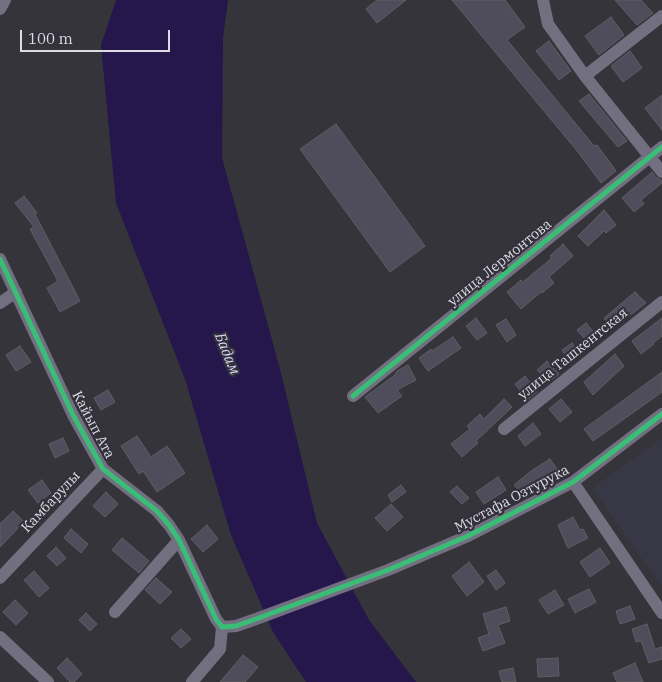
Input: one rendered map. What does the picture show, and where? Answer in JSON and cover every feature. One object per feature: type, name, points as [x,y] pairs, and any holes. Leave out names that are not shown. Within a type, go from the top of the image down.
[{"type":"street","points":[[0,9],[5,0]]},
{"type":"street","points":[[543,0],[548,24],[585,76],[662,172]]},
{"type":"street","points":[[585,76],[662,16]]},
{"type":"street","name":"улица Лермонтова","points":[[353,396],[662,147]]},
{"type":"street","name":"Кайып Ата","points":[[0,259],[73,415],[103,469],[157,511],[179,540],[216,619],[222,627]]},
{"type":"street","points":[[0,302],[16,292]]},
{"type":"street","name":"улица Ташкентская","points":[[504,429],[662,302]]},
{"type":"street","name":"Мустафа Озтурука","points":[[222,627],[236,626],[256,619],[388,570],[468,536],[573,482],[662,414]]},
{"type":"street","name":"Камбарулы","points":[[0,578],[103,469]]},
{"type":"street","points":[[573,482],[662,613]]},
{"type":"street","points":[[115,612],[179,540]]},
{"type":"street","points":[[192,682],[220,649],[222,627]]},
{"type":"street","points":[[0,637],[48,682]]},
{"type":"shaded area","points":[[662,438],[662,587],[592,488]]},
{"type":"water","name":"Бадам","points":[[116,0],[228,0],[223,38],[222,158],[280,369],[317,523],[369,620],[416,682],[306,682],[273,632],[231,535],[185,379],[116,203],[101,45]]},
{"type":"building","points":[[377,0],[406,0],[377,23],[366,9]]},
{"type":"building","points":[[452,0],[505,0],[525,27],[507,40],[594,146],[597,145],[616,171],[601,183],[578,152]]},
{"type":"building","points":[[615,0],[641,0],[653,13],[637,25]]},
{"type":"building","points":[[611,17],[624,35],[599,55],[585,36]]},
{"type":"building","points":[[549,41],[571,71],[559,80],[536,51]]},
{"type":"building","points":[[630,51],[642,68],[623,82],[611,66]]},
{"type":"building","points":[[589,94],[627,141],[618,147],[579,101]]},
{"type":"building","points":[[662,95],[662,130],[645,108]]},
{"type":"building","points":[[336,124],[425,246],[390,272],[300,149]]},
{"type":"building","points":[[652,172],[662,183],[641,200],[644,204],[634,212],[622,198]]},
{"type":"building","points":[[24,196],[37,213],[35,214],[80,301],[60,312],[47,288],[58,281],[30,229],[34,227],[15,203]]},
{"type":"building","points":[[604,210],[616,225],[606,233],[604,231],[588,246],[578,236]]},
{"type":"building","points":[[563,244],[573,256],[549,277],[554,283],[521,309],[507,292],[521,280],[523,282],[552,258],[550,256]]},
{"type":"building","points":[[635,292],[646,303],[612,329],[604,318]]},
{"type":"building","points":[[476,318],[487,333],[477,340],[466,326]]},
{"type":"building","points":[[662,318],[662,336],[641,354],[632,341]]},
{"type":"building","points":[[506,319],[516,335],[507,342],[496,325]]},
{"type":"building","points":[[586,323],[599,338],[590,345],[577,330]]},
{"type":"building","points":[[453,337],[461,348],[428,371],[419,358]]},
{"type":"building","points":[[572,343],[579,355],[570,362],[562,350]]},
{"type":"building","points":[[20,346],[31,362],[16,371],[6,355]]},
{"type":"building","points":[[615,354],[624,366],[593,395],[584,382]]},
{"type":"building","points":[[547,361],[559,374],[549,382],[537,370]]},
{"type":"building","points":[[408,365],[416,380],[397,390],[402,396],[378,413],[365,397],[395,375],[397,371]]},
{"type":"building","points":[[662,372],[662,392],[593,441],[584,429]]},
{"type":"building","points":[[525,376],[537,392],[527,400],[515,384]]},
{"type":"building","points":[[108,390],[115,402],[101,410],[94,398]]},
{"type":"building","points":[[504,399],[512,407],[462,457],[451,444],[470,429],[467,426],[480,414],[484,419]]},
{"type":"building","points":[[561,399],[572,412],[560,422],[549,409]]},
{"type":"building","points":[[533,423],[541,434],[525,446],[518,436]]},
{"type":"building","points":[[137,436],[151,457],[167,446],[185,473],[157,492],[143,471],[139,474],[121,446]]},
{"type":"building","points":[[63,438],[69,451],[55,458],[49,444]]},
{"type":"building","points":[[550,459],[559,472],[548,479],[546,476],[523,495],[514,485]]},
{"type":"building","points":[[498,477],[506,490],[484,504],[476,492]]},
{"type":"building","points":[[42,480],[51,493],[38,503],[28,490]]},
{"type":"building","points":[[401,485],[406,492],[392,502],[388,495]]},
{"type":"building","points":[[457,486],[469,498],[462,504],[450,492]]},
{"type":"building","points":[[106,492],[118,504],[105,517],[93,506]]},
{"type":"building","points":[[391,504],[403,517],[387,531],[375,518]]},
{"type":"building","points":[[13,511],[24,522],[0,547],[0,524]]},
{"type":"building","points":[[573,517],[580,530],[583,529],[588,538],[568,548],[558,525]]},
{"type":"building","points":[[207,525],[218,539],[203,552],[191,539]]},
{"type":"building","points":[[71,529],[88,544],[81,553],[64,538]]},
{"type":"building","points":[[122,538],[149,561],[139,573],[112,550]]},
{"type":"building","points":[[56,547],[66,558],[57,566],[47,556]]},
{"type":"building","points":[[600,548],[610,563],[590,577],[580,562]]},
{"type":"building","points":[[469,562],[484,582],[467,596],[452,576]]},
{"type":"building","points":[[496,570],[505,583],[496,590],[487,576]]},
{"type":"building","points":[[34,571],[49,588],[39,597],[24,580]]},
{"type":"building","points":[[156,578],[172,592],[160,604],[145,590]]},
{"type":"building","points":[[589,589],[596,602],[575,613],[568,599]]},
{"type":"building","points":[[555,590],[564,605],[548,614],[539,600]]},
{"type":"building","points":[[15,600],[28,613],[16,625],[3,612]]},
{"type":"building","points":[[630,606],[635,619],[620,624],[616,611]]},
{"type":"building","points":[[506,607],[510,621],[498,625],[505,643],[483,651],[478,638],[489,634],[483,614]]},
{"type":"building","points":[[86,613],[97,624],[90,631],[79,620]]},
{"type":"building","points":[[647,624],[655,649],[662,647],[662,659],[649,663],[641,641],[636,642],[632,629]]},
{"type":"building","points":[[181,629],[191,639],[181,648],[171,638]]},
{"type":"building","points":[[243,655],[258,667],[245,682],[220,682]]},
{"type":"building","points":[[67,658],[82,674],[74,682],[70,682],[57,668]]},
{"type":"building","points":[[558,658],[559,676],[538,677],[537,659]]},
{"type":"building","points":[[635,663],[643,682],[617,682],[613,673]]},
{"type":"building","points":[[513,668],[516,682],[502,682],[499,671]]},
{"type":"cycle path","points":[[353,396],[662,147]]},
{"type":"cycle path","points":[[0,259],[73,415],[103,469],[157,511],[169,525],[179,540],[216,619],[222,627],[236,626],[256,619],[388,570],[468,536],[573,482],[662,414]]}]
